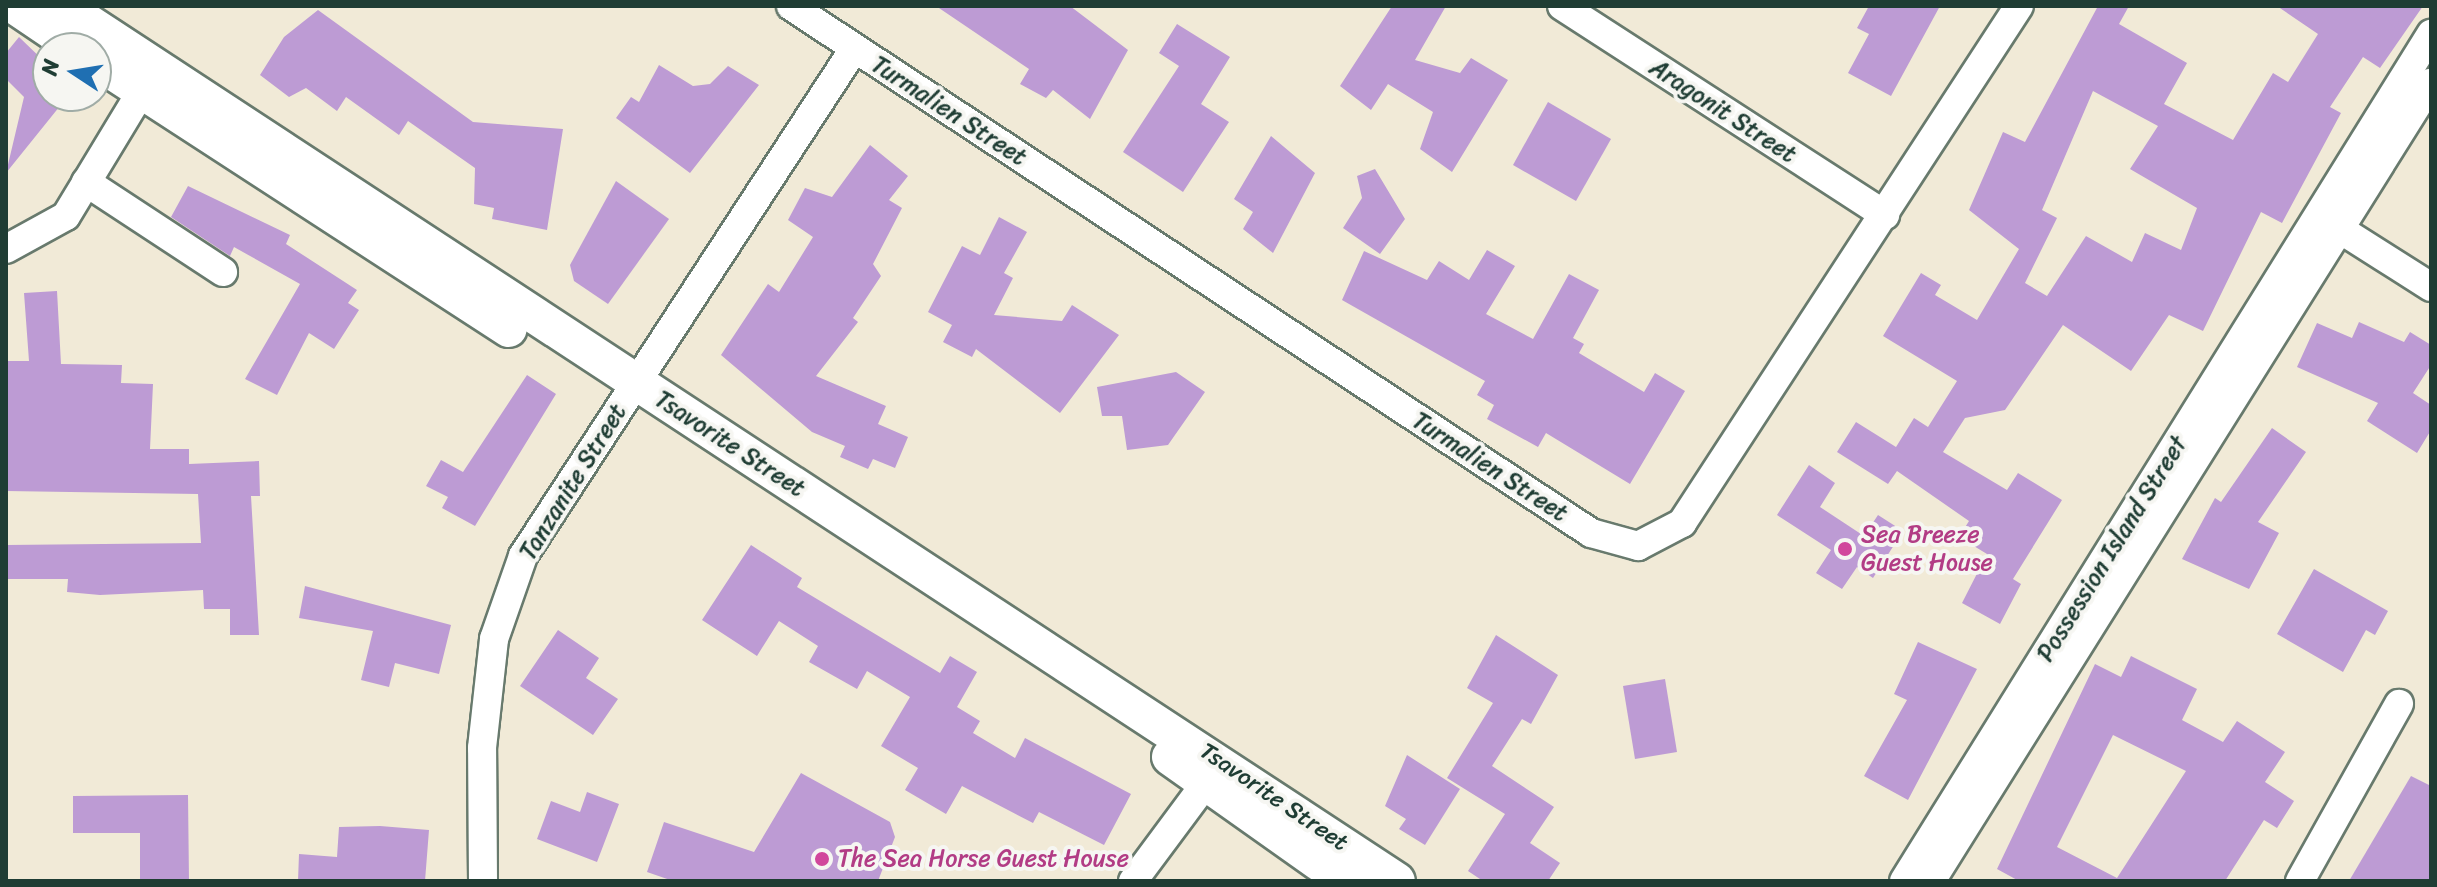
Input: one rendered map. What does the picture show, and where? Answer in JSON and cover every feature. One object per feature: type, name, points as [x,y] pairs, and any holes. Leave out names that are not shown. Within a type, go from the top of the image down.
[{"type":"street","points":[[15,6],[53,32]]},
{"type":"street","name":"Tsavorite Street","points":[[63,6],[148,80],[1215,771],[1397,881]]},
{"type":"street","name":"Turmalien Street","points":[[791,6],[1591,533],[1626,545],[1652,543],[1682,523],[2019,6]]},
{"type":"street","name":"Aragonit Street","points":[[1562,6],[1885,215]]},
{"type":"street","points":[[2330,223],[2431,34]]},
{"type":"street","name":"Tanzanite Street","points":[[483,881],[482,748],[494,639],[523,556],[854,49]]},
{"type":"street","name":"Tsavorite Street","points":[[112,67],[148,80]]},
{"type":"street","points":[[6,249],[66,216],[148,80]]},
{"type":"street","points":[[2330,223],[2431,83]]},
{"type":"street","points":[[86,182],[223,272]]},
{"type":"street","points":[[2330,223],[2431,287]]},
{"type":"street","name":"Possession Island Street","points":[[1904,881],[2330,223]]},
{"type":"street","name":"Possession Island Street","points":[[1931,881],[2330,223]]},
{"type":"street","points":[[2300,881],[2399,704]]},
{"type":"street","points":[[1133,881],[1215,771]]},
{"type":"street","name":"Tsavorite Street","points":[[1215,771],[1345,881]]},
{"type":"building","points":[[936,6],[1070,6],[1128,50],[1090,119],[1053,90],[1046,98],[1020,84],[1029,69]]},
{"type":"building","points":[[1392,6],[1446,6],[1415,60],[1460,73],[1471,58],[1508,80],[1452,172],[1420,149],[1433,112],[1388,84],[1371,110],[1340,86]]},
{"type":"building","points":[[1869,6],[1940,6],[1891,96],[1848,73],[1869,34],[1857,28]]},
{"type":"building","points":[[2098,6],[2129,6],[2119,24],[2187,63],[2164,104],[2233,140],[2273,73],[2288,82],[2318,34],[2277,6],[2423,6],[2380,68],[2363,57],[2330,107],[2341,113],[2282,223],[2261,212],[2203,331],[2169,315],[2131,371],[2063,325],[2005,410],[1965,418],[1943,452],[2007,490],[2018,473],[2062,500],[2013,579],[2021,584],[2000,624],[1962,603],[1987,554],[1959,537],[1969,521],[1897,471],[1888,484],[1837,452],[1856,422],[1896,447],[1914,418],[1928,427],[1957,381],[1883,336],[1921,273],[1941,285],[1935,295],[1977,320],[2019,249],[1969,210],[2003,132],[2025,142]],"holes":[[[2093,91],[2158,126],[2130,169],[2197,208],[2181,250],[2145,233],[2132,262],[2086,236],[2047,296],[2025,283],[2057,218],[2042,210]]]},
{"type":"building","points":[[318,10],[473,122],[563,129],[547,230],[492,219],[494,208],[474,204],[475,168],[408,121],[399,135],[346,97],[337,111],[306,88],[289,97],[260,75],[284,37]]},
{"type":"building","points":[[1177,24],[1230,57],[1201,104],[1229,122],[1183,192],[1123,152],[1179,66],[1159,53]]},
{"type":"building","points":[[19,37],[32,50],[32,112],[55,112],[6,173],[24,97],[6,79],[6,53]]},
{"type":"building","points":[[659,65],[693,86],[710,84],[728,66],[759,85],[690,173],[616,118],[631,97],[639,102]]},
{"type":"building","points":[[1548,102],[1611,139],[1576,201],[1513,165]]},
{"type":"building","points":[[1271,136],[1315,173],[1273,253],[1243,229],[1253,212],[1234,199]]},
{"type":"building","points":[[870,145],[908,176],[889,200],[902,208],[873,264],[881,276],[853,318],[858,322],[816,376],[886,406],[878,424],[908,437],[895,468],[873,459],[868,469],[840,457],[845,446],[812,432],[721,355],[768,284],[779,292],[813,237],[788,220],[805,188],[832,197]]},
{"type":"building","points":[[1375,169],[1405,219],[1380,254],[1343,228],[1362,198],[1357,176]]},
{"type":"building","points":[[616,181],[669,219],[608,304],[574,281],[570,265]]},
{"type":"building","points":[[188,186],[290,235],[286,244],[357,290],[348,303],[359,310],[334,349],[309,333],[277,395],[245,379],[300,284],[234,247],[230,256],[171,217]]},
{"type":"building","points":[[999,217],[1027,232],[1004,273],[1013,278],[994,315],[1062,321],[1072,305],[1119,335],[1060,413],[976,349],[972,357],[943,342],[952,325],[928,312],[962,246],[980,255]]},
{"type":"building","points":[[1487,250],[1515,266],[1486,314],[1533,339],[1569,274],[1599,290],[1573,338],[1584,344],[1579,353],[1644,392],[1655,373],[1685,391],[1630,484],[1546,433],[1538,447],[1487,419],[1494,405],[1477,395],[1485,381],[1342,300],[1364,251],[1427,280],[1439,261],[1469,280]]},
{"type":"building","points":[[57,291],[61,364],[122,365],[121,383],[153,384],[150,449],[189,449],[189,464],[259,461],[260,496],[251,496],[259,635],[230,635],[230,609],[204,609],[203,590],[100,595],[67,592],[68,579],[6,579],[6,545],[201,543],[198,494],[6,491],[6,361],[29,361],[24,293]]},
{"type":"building","points":[[2359,322],[2404,342],[2410,332],[2431,345],[2431,365],[2413,393],[2431,405],[2431,430],[2417,453],[2367,421],[2378,403],[2297,367],[2317,323],[2352,338]]},
{"type":"building","points":[[1176,372],[1205,392],[1168,445],[1127,450],[1122,416],[1102,416],[1097,387]]},
{"type":"building","points":[[527,375],[556,394],[475,526],[442,508],[448,497],[426,486],[441,460],[463,472]]},
{"type":"building","points":[[2272,428],[2306,452],[2258,522],[2279,533],[2249,589],[2182,559],[2215,498],[2221,502]]},
{"type":"building","points":[[1809,465],[1835,483],[1820,507],[1864,536],[1878,515],[1903,531],[1873,578],[1857,567],[1842,589],[1816,573],[1831,550],[1777,515]]},
{"type":"building","points":[[751,545],[802,578],[797,587],[940,673],[950,656],[977,672],[957,707],[980,721],[973,733],[1015,758],[1025,738],[1131,794],[1104,845],[1039,812],[1033,823],[962,786],[946,814],[905,790],[918,768],[881,746],[910,697],[867,671],[857,689],[809,662],[818,646],[779,621],[757,656],[702,620]]},
{"type":"building","points":[[2314,569],[2388,611],[2375,635],[2366,630],[2343,672],[2277,634]]},
{"type":"building","points":[[305,586],[451,625],[439,674],[395,663],[389,687],[361,680],[373,631],[299,618]]},
{"type":"building","points":[[558,630],[599,658],[586,678],[618,699],[593,735],[520,686]]},
{"type":"building","points":[[1496,635],[1558,675],[1531,724],[1522,719],[1492,766],[1554,807],[1530,843],[1560,863],[1548,881],[1483,881],[1468,871],[1505,814],[1447,778],[1493,703],[1467,688]]},
{"type":"building","points":[[1918,642],[1977,669],[1908,800],[1864,776],[1907,700],[1894,694]]},
{"type":"building","points":[[2131,656],[2197,689],[2182,720],[2223,742],[2237,721],[2285,752],[2265,782],[2294,801],[2277,828],[2264,820],[2225,881],[2019,881],[1997,869],[2095,664],[2121,677]],"holes":[[[2113,735],[2186,771],[2117,878],[2057,847]]]},
{"type":"building","points":[[1665,679],[1677,752],[1635,759],[1623,686]]},
{"type":"building","points":[[1407,755],[1460,789],[1425,845],[1399,829],[1406,819],[1385,806]]},
{"type":"building","points":[[801,773],[890,822],[895,837],[878,881],[673,881],[647,872],[664,822],[754,852]]},
{"type":"building","points":[[2411,776],[2431,786],[2431,881],[2349,881]]},
{"type":"building","points":[[587,792],[619,804],[597,862],[537,839],[551,801],[580,812]]},
{"type":"building","points":[[188,795],[189,881],[140,881],[140,833],[73,833],[73,796]]},
{"type":"building","points":[[339,827],[429,830],[425,881],[298,881],[299,854],[337,857]]},
{"type":"place","name":"Sea Breeze Guest House","points":[[1845,549]]},
{"type":"place","name":"The Sea Horse Guest House","points":[[822,859]]}]
